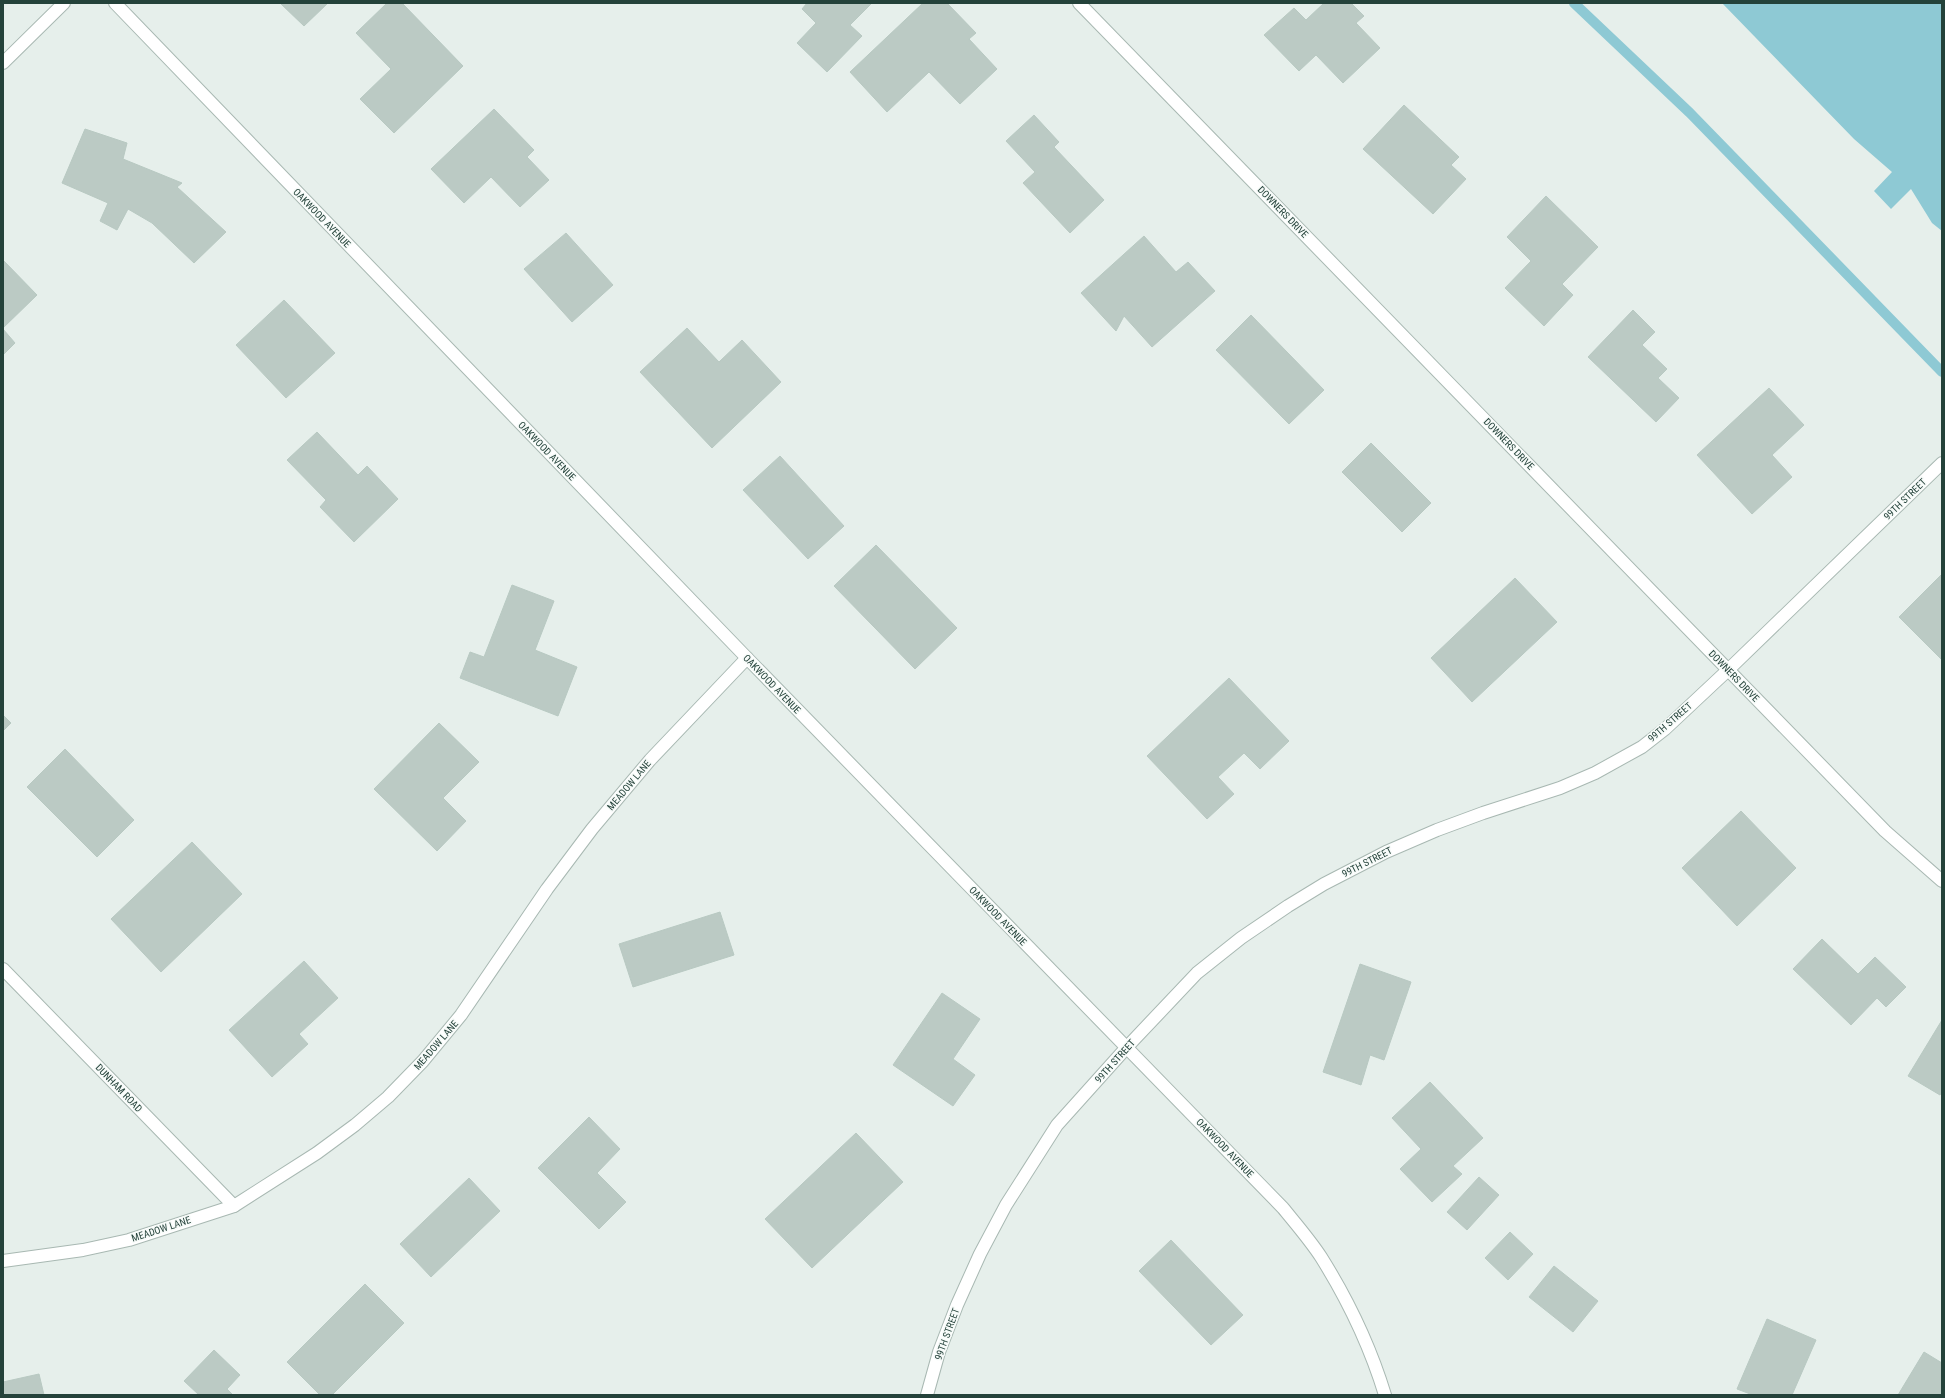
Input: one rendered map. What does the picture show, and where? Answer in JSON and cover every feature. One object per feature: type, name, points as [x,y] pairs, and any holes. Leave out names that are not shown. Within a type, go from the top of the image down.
[{"type":"street","points":[[3,63],[64,3]]},
{"type":"street","name":"OAKWOOD AVENUE","points":[[115,3],[747,658],[1283,1208],[1320,1255],[1352,1311],[1367,1341],[1385,1395]]},
{"type":"street","name":"DOWNERS DRIVE","points":[[1079,3],[1885,831],[1942,881]]},
{"type":"street","name":"99TH STREET","points":[[927,1395],[939,1352],[957,1305],[980,1254],[1006,1205],[1057,1125],[1127,1047],[1197,973],[1241,938],[1288,906],[1324,884],[1386,852],[1483,812],[1560,788],[1595,773],[1642,747],[1665,729],[1728,670],[1942,463]]},
{"type":"street","name":"MEADOW LANE","points":[[3,1261],[83,1250],[129,1240],[234,1206],[317,1153],[355,1125],[388,1097],[423,1061],[461,1015],[547,889],[592,829],[650,760],[747,658]]},
{"type":"street","name":"DUNHAM ROAD","points":[[3,969],[234,1206]]},
{"type":"water","points":[[1722,3],[1942,3],[1942,231],[1932,223],[1911,189],[1891,209],[1874,191],[1892,172],[1854,139]]},
{"type":"building","points":[[280,3],[328,3],[304,26]]},
{"type":"building","points":[[387,3],[402,3],[463,66],[394,133],[360,99],[391,69],[356,33]]},
{"type":"building","points":[[807,3],[872,3],[850,25],[862,36],[827,72],[797,43],[816,23],[802,9]]},
{"type":"building","points":[[923,3],[947,3],[976,33],[969,39],[997,69],[960,104],[929,72],[887,112],[850,72]]},
{"type":"building","points":[[1324,3],[1351,3],[1364,16],[1356,23],[1380,48],[1343,83],[1316,55],[1299,71],[1264,35],[1294,8],[1306,20]]},
{"type":"building","points":[[1404,105],[1459,157],[1451,165],[1466,179],[1433,214],[1363,149]]},
{"type":"building","points":[[494,109],[534,150],[527,157],[549,180],[520,207],[491,177],[464,203],[431,169]]},
{"type":"building","points":[[1034,115],[1059,142],[1054,147],[1104,200],[1070,233],[1023,183],[1035,172],[1006,141]]},
{"type":"building","points":[[85,129],[127,143],[123,159],[182,183],[177,187],[226,232],[194,263],[152,223],[128,209],[117,230],[100,221],[108,203],[62,183]]},
{"type":"building","points":[[1546,196],[1598,247],[1562,284],[1573,295],[1544,326],[1505,288],[1531,261],[1507,237]]},
{"type":"building","points":[[566,233],[613,285],[572,322],[524,269]]},
{"type":"building","points":[[1144,236],[1176,272],[1188,262],[1215,291],[1152,347],[1124,316],[1116,331],[1081,293]]},
{"type":"building","points":[[3,260],[37,295],[3,328]]},
{"type":"building","points":[[284,300],[335,353],[286,398],[236,345]]},
{"type":"building","points":[[1633,310],[1655,332],[1642,345],[1667,369],[1658,378],[1679,398],[1656,422],[1588,357]]},
{"type":"building","points":[[1251,315],[1324,390],[1289,424],[1216,350]]},
{"type":"building","points":[[687,328],[719,362],[742,340],[781,382],[712,448],[640,372]]},
{"type":"building","points":[[3,329],[15,343],[3,355]]},
{"type":"building","points":[[1769,388],[1804,425],[1772,455],[1792,477],[1752,514],[1697,455]]},
{"type":"building","points":[[317,432],[358,475],[367,466],[398,499],[354,542],[320,507],[326,500],[287,460]]},
{"type":"building","points":[[1371,443],[1431,503],[1402,532],[1342,472]]},
{"type":"building","points":[[780,456],[844,526],[808,559],[743,490]]},
{"type":"building","points":[[876,545],[957,628],[915,669],[834,586]]},
{"type":"building","points":[[1942,574],[1942,660],[1899,617]]},
{"type":"building","points":[[1515,578],[1557,622],[1472,702],[1431,658]]},
{"type":"building","points":[[512,585],[554,601],[535,650],[577,667],[558,716],[460,678],[470,652],[484,657]]},
{"type":"building","points":[[1229,678],[1289,741],[1260,769],[1244,753],[1218,777],[1234,794],[1207,819],[1147,756]]},
{"type":"building","points":[[3,715],[11,723],[3,731]]},
{"type":"building","points":[[439,723],[479,762],[443,798],[466,821],[437,851],[374,789]]},
{"type":"building","points":[[65,749],[134,820],[97,857],[27,787]]},
{"type":"building","points":[[1741,811],[1796,868],[1737,926],[1682,868]]},
{"type":"building","points":[[192,842],[242,894],[161,972],[111,919]]},
{"type":"building","points":[[720,912],[734,955],[633,987],[619,944]]},
{"type":"building","points":[[1822,939],[1858,974],[1875,957],[1906,987],[1886,1007],[1877,998],[1851,1025],[1793,969]]},
{"type":"building","points":[[304,961],[338,998],[299,1034],[308,1044],[272,1077],[229,1030]]},
{"type":"building","points":[[1360,964],[1411,982],[1384,1060],[1370,1055],[1361,1085],[1323,1072]]},
{"type":"building","points":[[942,993],[980,1019],[953,1059],[975,1075],[953,1106],[893,1065]]},
{"type":"building","points":[[1942,1020],[1942,1092],[1940,1095],[1908,1076]]},
{"type":"building","points":[[1430,1082],[1483,1138],[1453,1166],[1462,1174],[1432,1202],[1400,1169],[1421,1149],[1392,1118]]},
{"type":"building","points":[[589,1117],[620,1149],[597,1173],[626,1202],[599,1229],[538,1168]]},
{"type":"building","points":[[856,1133],[903,1182],[812,1268],[765,1219]]},
{"type":"building","points":[[1479,1177],[1499,1195],[1467,1230],[1447,1212]]},
{"type":"building","points":[[469,1178],[500,1211],[431,1277],[400,1244]]},
{"type":"building","points":[[1510,1232],[1533,1254],[1508,1280],[1485,1258]]},
{"type":"building","points":[[1171,1240],[1243,1315],[1211,1345],[1139,1271]]},
{"type":"building","points":[[1554,1266],[1598,1301],[1573,1332],[1529,1297]]},
{"type":"building","points":[[365,1284],[404,1323],[332,1395],[320,1395],[287,1362]]},
{"type":"building","points":[[1767,1319],[1816,1340],[1792,1395],[1753,1395],[1737,1389]]},
{"type":"building","points":[[214,1350],[240,1375],[227,1389],[233,1395],[199,1395],[184,1381]]},
{"type":"building","points":[[1924,1352],[1942,1363],[1942,1395],[1898,1395]]},
{"type":"building","points":[[39,1374],[44,1395],[3,1395],[3,1382]]},
{"type":"waterway","points":[[1574,3],[1690,113],[1942,372]]}]
